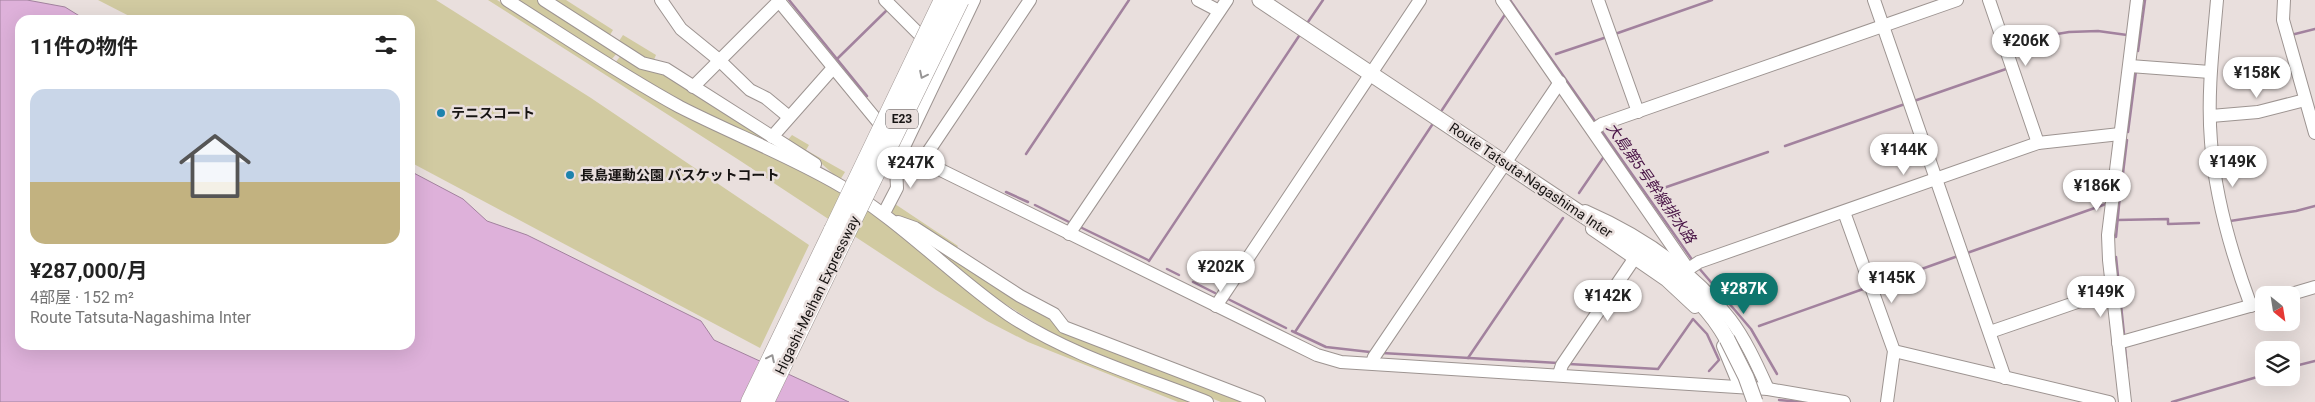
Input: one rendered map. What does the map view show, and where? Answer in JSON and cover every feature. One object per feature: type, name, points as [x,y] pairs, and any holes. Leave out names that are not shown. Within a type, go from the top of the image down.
[{"type":"highway","name":"Higashi-Meihan Expressway","points":[[750,402],[943,0]]},
{"type":"highway","name":"Higashi-Meihan Expressway","points":[[766,402],[960,0]]},
{"type":"main road","name":"Route Tatsuta-Nagashima Inter","points":[[1260,0],[1670,274],[1700,301],[1720,326],[1743,371],[1755,402]]},
{"type":"street","points":[[507,0],[682,107],[835,182],[887,216],[980,293],[1010,315],[1044,336],[1084,354],[1207,402]]},
{"type":"street","points":[[544,0],[642,63],[666,68],[820,167],[835,182]]},
{"type":"street","points":[[693,87],[779,0],[902,151],[1317,355],[1341,362],[1559,374],[1768,389],[1844,402]]},
{"type":"street","points":[[884,0],[945,60]]},
{"type":"street","points":[[887,216],[897,188],[896,167],[902,151],[974,0]]},
{"type":"street","points":[[922,161],[1030,0]]},
{"type":"street","points":[[1198,0],[1219,11]]},
{"type":"street","points":[[1069,234],[1227,0]]},
{"type":"street","points":[[1216,306],[1420,0]]},
{"type":"street","points":[[1502,0],[1560,82],[1597,128],[1690,268],[1730,320],[1745,343],[1768,389]]},
{"type":"street","points":[[1598,0],[1638,112]]},
{"type":"street","points":[[1874,0],[2005,378]]},
{"type":"street","points":[[1597,128],[1957,0]]},
{"type":"street","points":[[1988,0],[2038,143]]},
{"type":"street","points":[[2125,402],[2112,290],[2108,236],[2137,0]]},
{"type":"street","points":[[2217,0],[2210,72],[2213,159],[2235,262],[2250,306]]},
{"type":"street","points":[[2284,0],[2283,20],[2310,107],[2315,133]]},
{"type":"street","points":[[664,2],[681,29],[719,60],[750,90],[766,98],[789,117]]},
{"type":"street","points":[[2130,66],[2210,72]]},
{"type":"street","points":[[772,137],[833,68]]},
{"type":"street","points":[[1372,363],[1374,356],[1560,82]]},
{"type":"street","points":[[2211,116],[2310,107]]},
{"type":"street","points":[[1560,200],[1605,220],[1653,249],[1690,268],[2038,143],[2120,134]]},
{"type":"street","points":[[1560,200],[1569,212],[1666,280],[1698,309],[1714,330],[1740,387]]},
{"type":"street","points":[[1844,212],[1894,351],[1887,402]]},
{"type":"street","points":[[887,216],[915,228],[1020,296],[1054,314],[1064,327],[1259,402]]},
{"type":"street","points":[[1559,374],[1562,365],[1634,259]]},
{"type":"street","points":[[2300,291],[2315,287]]},
{"type":"street","points":[[1990,332],[2112,290]]},
{"type":"street","points":[[2118,343],[2255,305]]},
{"type":"street","points":[[1894,351],[2109,402]]},
{"type":"shaded area","points":[[0,0],[27,0],[65,7],[78,15],[15,15],[15,350],[415,350],[415,174],[463,199],[487,221],[527,235],[701,321],[714,340],[849,402],[0,402]]},
{"type":"shaded area","points":[[98,0],[436,0],[591,98],[809,245],[760,348],[415,165],[415,15],[127,15]]},
{"type":"shaded area","points":[[488,0],[497,0],[647,94],[829,184],[885,219],[975,297],[1194,402],[1178,402],[1028,342],[987,321],[936,290],[739,160]]},
{"type":"shaded area","points":[[516,0],[538,0],[618,52],[611,60]]},
{"type":"shaded area","points":[[548,0],[566,0],[613,30],[608,38]]},
{"type":"shaded area","points":[[623,35],[656,55],[653,62],[617,44]]},
{"type":"shaded area","points":[[622,54],[664,71],[810,165],[684,104],[615,63]]},
{"type":"shaded area","points":[[792,135],[809,145],[806,150],[845,172],[840,180],[822,164],[788,143],[787,141]]},
{"type":"shaded area","points":[[895,204],[958,246],[954,251],[906,220],[894,216],[891,209]]},
{"type":"shaded area","points":[[910,230],[1051,316],[1250,402],[1221,402],[1086,349],[1048,331],[985,291]]},
{"type":"waterway","points":[[789,0],[867,96]]},
{"type":"waterway","points":[[1026,154],[1129,0]]},
{"type":"waterway","points":[[1308,22],[1323,0]]},
{"type":"waterway","name":"大島第5号幹線排水路","points":[[1510,0],[1597,124]]},
{"type":"waterway","points":[[1615,34],[1712,0]]},
{"type":"waterway","points":[[2138,51],[2145,0]]},
{"type":"waterway","points":[[837,59],[888,9]]},
{"type":"waterway","points":[[1442,110],[1506,13]]},
{"type":"waterway","points":[[2291,35],[2315,29]]},
{"type":"waterway","points":[[2009,42],[2069,32],[2098,31],[2127,35]]},
{"type":"waterway","points":[[1149,261],[1299,36]]},
{"type":"waterway","points":[[1556,54],[1607,37]]},
{"type":"waterway","points":[[1914,101],[2006,69]]},
{"type":"waterway","points":[[2128,132],[2136,71]]},
{"type":"waterway","points":[[1785,146],[1905,104]]},
{"type":"waterway","points":[[1295,332],[1432,125]]},
{"type":"waterway","name":"大島第5号幹線排水路","points":[[1601,130],[1693,261]]},
{"type":"waterway","points":[[2123,173],[2127,140]]},
{"type":"waterway","points":[[1652,192],[1768,152]]},
{"type":"waterway","points":[[1579,193],[1605,155]]},
{"type":"waterway","points":[[2121,187],[2122,180]]},
{"type":"waterway","points":[[1006,192],[1028,202]]},
{"type":"waterway","points":[[2116,237],[2120,195]]},
{"type":"waterway","points":[[1967,253],[2106,204]]},
{"type":"waterway","points":[[1035,205],[1069,222]]},
{"type":"waterway","points":[[2230,221],[2296,211],[2315,206]]},
{"type":"waterway","points":[[1468,358],[1563,218]]},
{"type":"waterway","points":[[2117,220],[2168,219],[2168,224],[2199,223]]},
{"type":"waterway","points":[[1080,227],[1148,260]]},
{"type":"waterway","points":[[1874,286],[1958,256]]},
{"type":"waterway","points":[[2116,257],[2124,334]]},
{"type":"waterway","name":"大島第5号幹線排水路","points":[[1698,267],[1751,329],[1777,374]]},
{"type":"waterway","points":[[1167,269],[1179,275]]},
{"type":"waterway","points":[[1193,282],[1215,293]]},
{"type":"waterway","points":[[1759,326],[1866,288]]},
{"type":"waterway","points":[[1228,299],[1286,328]]},
{"type":"waterway","points":[[1569,364],[1658,369],[1693,319],[1707,334],[1719,360],[1709,371]]},
{"type":"waterway","points":[[1292,331],[1326,347],[1370,352]]},
{"type":"waterway","points":[[2125,347],[2127,368]]},
{"type":"waterway","points":[[1382,353],[1558,363]]},
{"type":"waterway","points":[[2300,365],[2315,361]]},
{"type":"waterway","points":[[2172,402],[2255,378]]},
{"type":"waterway","points":[[1779,400],[1801,402]]},
{"type":"place","name":"テニスコート","points":[[441,113]]},
{"type":"place","name":"長島運動公園 バスケットコート","points":[[570,175]]}]
